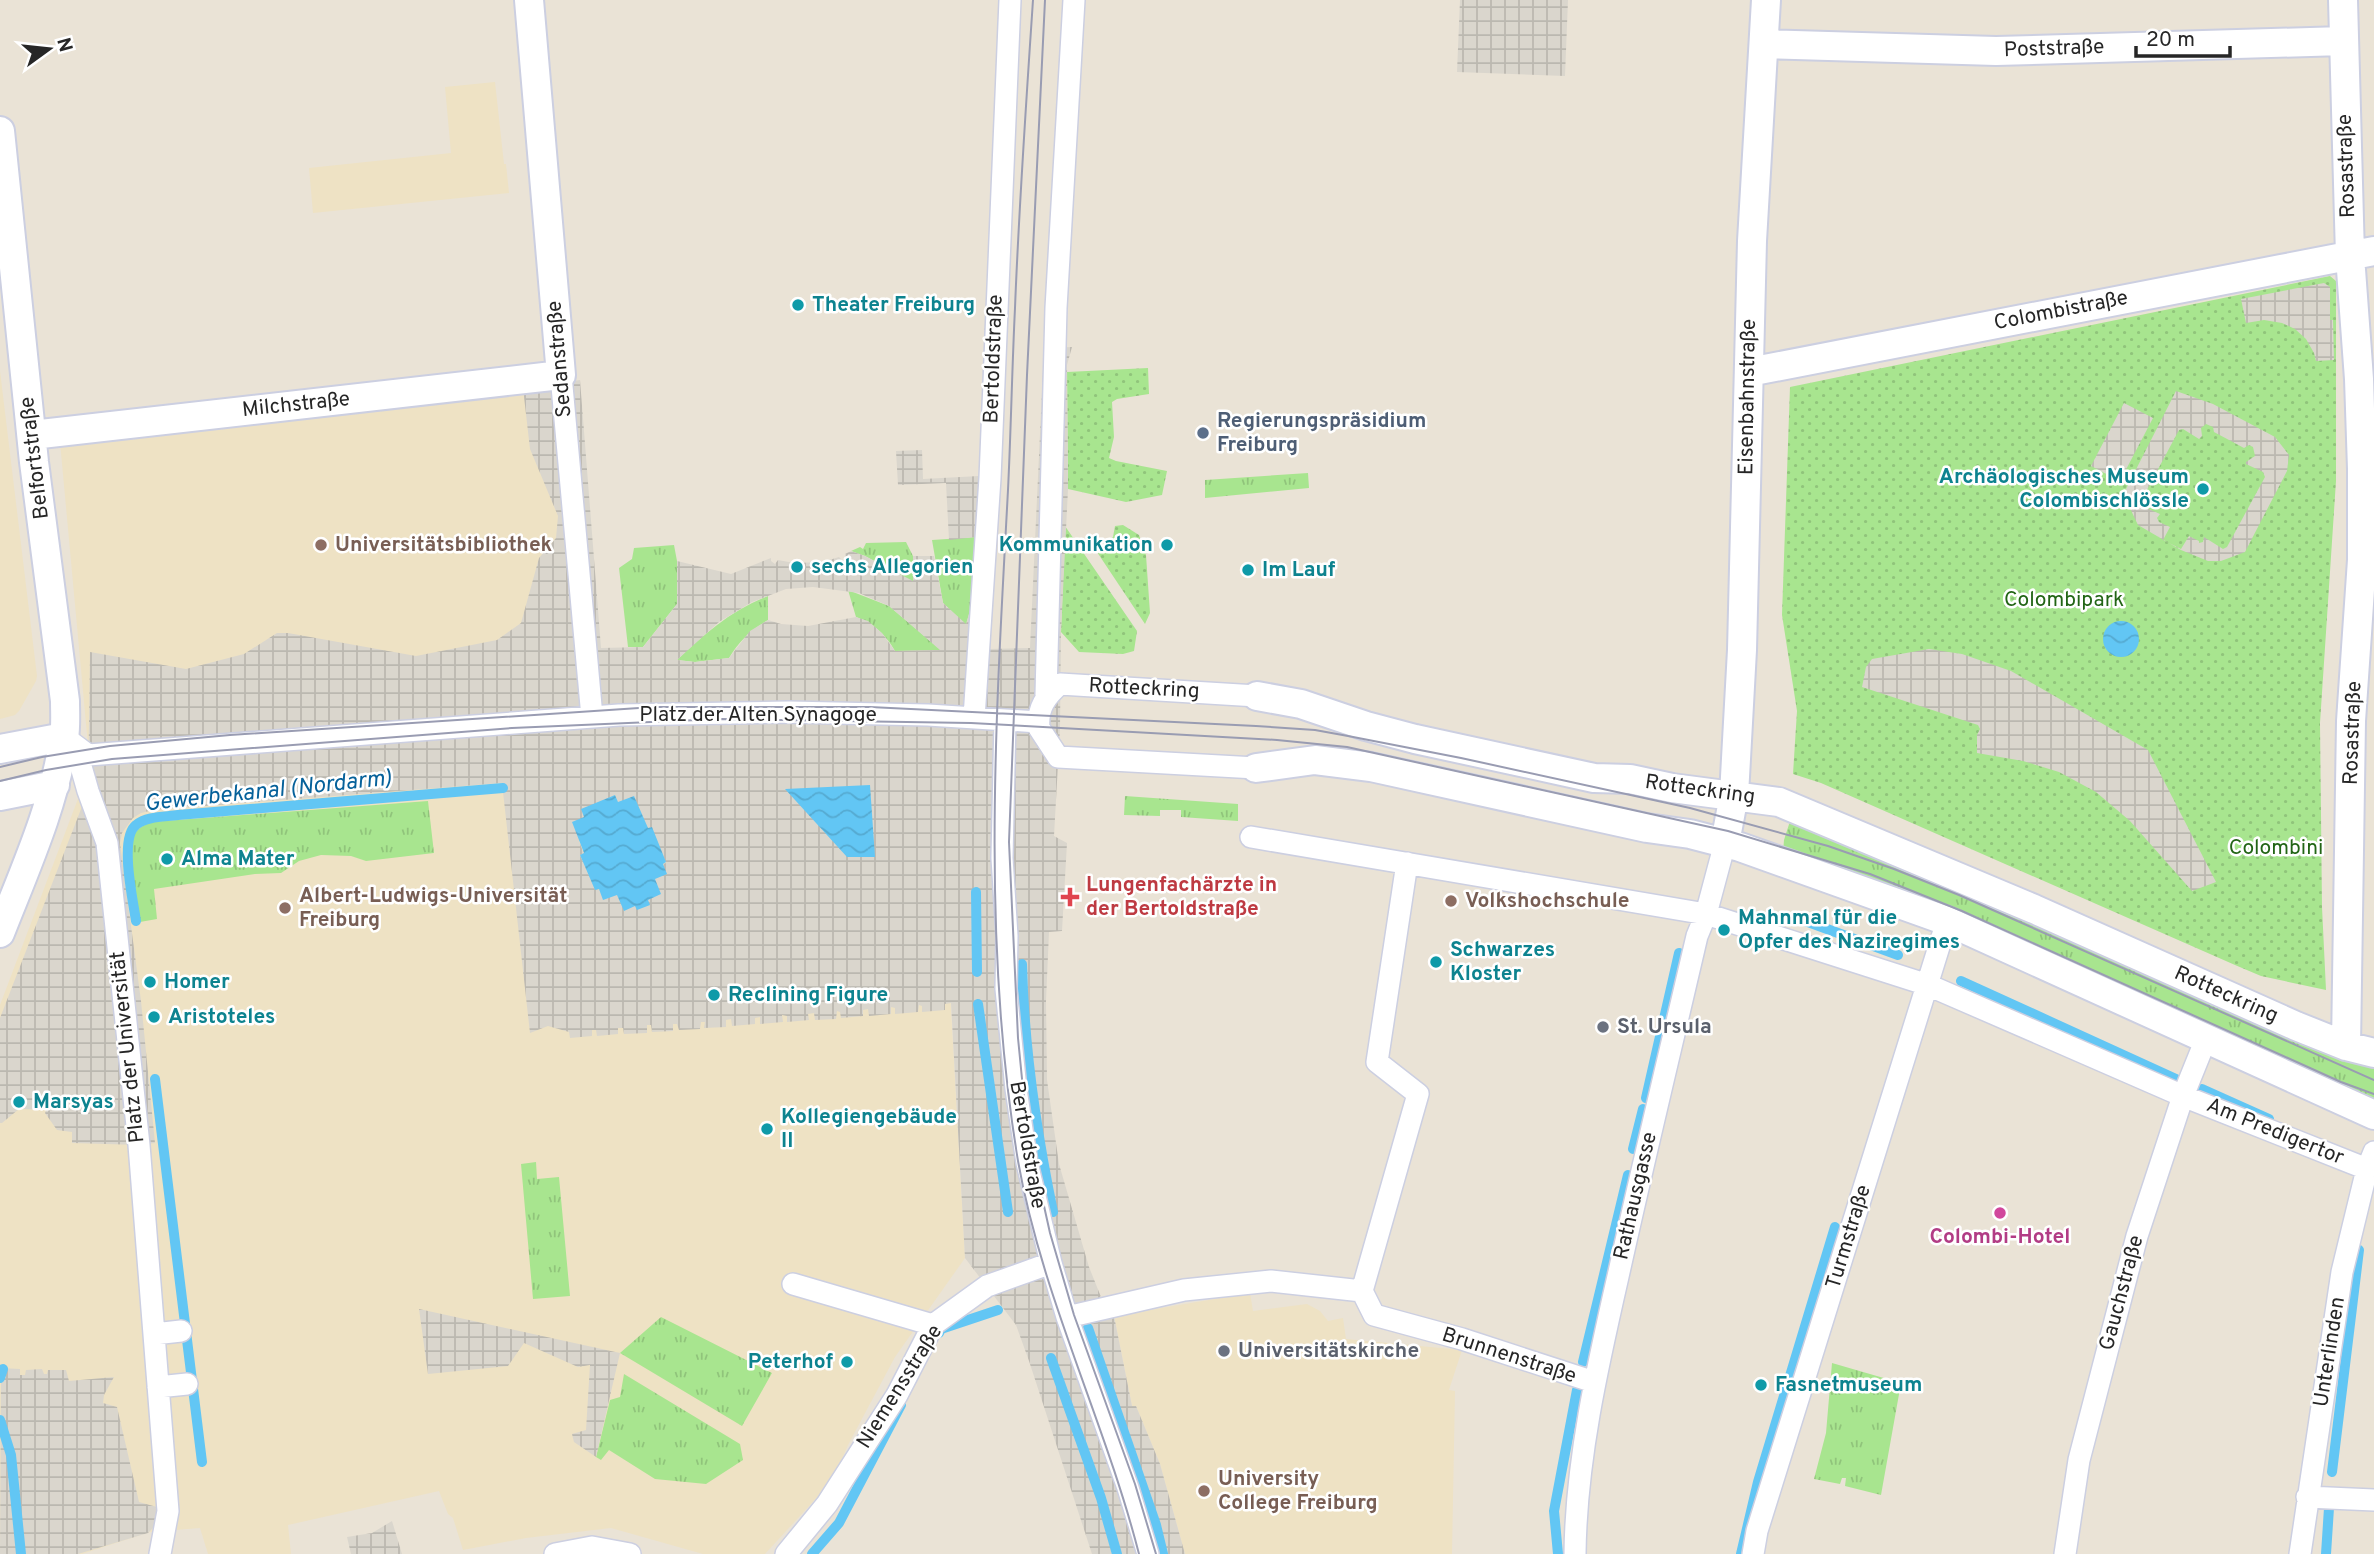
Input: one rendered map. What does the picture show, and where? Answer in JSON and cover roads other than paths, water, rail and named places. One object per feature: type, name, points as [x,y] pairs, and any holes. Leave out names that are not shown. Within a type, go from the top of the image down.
[{"type":"street","name":"Sedanstraße","points":[[529,0],[592,717]]},
{"type":"street","name":"Bertoldstraße","points":[[974,718],[990,467],[1010,0]]},
{"type":"street","points":[[1074,0],[1056,308],[1046,695],[1038,722],[1039,728],[1058,757],[1256,768],[1315,760],[1371,766],[1724,843],[1947,921],[2374,1115]]},
{"type":"street","name":"Eisenbahnstraße","points":[[1724,843],[1734,795],[1742,650],[1753,228],[1766,0]]},
{"type":"street","name":"Rosastraße","points":[[2343,0],[2343,41],[2362,254],[2359,379],[2362,560],[2351,721],[2346,1046]]},
{"type":"street","name":"Poststraße","points":[[1765,44],[1996,51],[2343,41]]},
{"type":"street","name":"Belfortstraße","points":[[0,131],[32,435],[65,701],[64,737],[55,785],[0,933]]},
{"type":"street","name":"Colombistraße","points":[[1749,372],[2362,254]]},
{"type":"street","name":"Milchstraße","points":[[32,435],[561,375]]},
{"type":"street","name":"Rotteckring","points":[[1046,695],[1060,684],[1257,696],[1301,704],[1415,739],[1594,778],[1630,779],[1681,789],[1770,800],[1793,807],[2034,909],[2271,1016],[2346,1046],[2374,1052]]},
{"type":"street","name":"Platz der Alten Synagoge","points":[[84,759],[592,717],[789,712],[1005,720]]},
{"type":"street","name":"Bertoldstraße","points":[[1005,720],[1002,858],[1007,936],[1006,989],[1027,1163],[1051,1264],[1067,1317],[1128,1488],[1148,1554]]},
{"type":"street","points":[[1005,720],[1038,722]]},
{"type":"street","points":[[0,749],[64,737],[84,759],[55,785],[0,796]]},
{"type":"street","name":"Platz der Universität","points":[[84,759],[88,791],[107,842],[139,1145],[168,1511],[160,1554]]},
{"type":"street","points":[[1251,837],[1706,914],[1928,985],[2183,1096]]},
{"type":"street","name":"Rathausgasse","points":[[1575,1554],[1575,1517],[1594,1382],[1697,936],[1706,914],[1724,843]]},
{"type":"street","points":[[1067,1317],[1184,1290],[1271,1281],[1362,1291],[1418,1094],[1377,1062],[1407,863]]},
{"type":"street","name":"Turmstraße","points":[[1753,1554],[1761,1518],[1947,921]]},
{"type":"street","name":"Gauchstraße","points":[[2065,1554],[2079,1460],[2144,1210],[2183,1096],[2206,1039]]},
{"type":"street","name":"Am Predigertor","points":[[2183,1096],[2371,1160]]},
{"type":"street","name":"Unterlinden","points":[[2300,1554],[2342,1272],[2371,1160]]},
{"type":"street","name":"Niemensstraße","points":[[786,1554],[827,1504],[897,1395],[933,1325],[987,1286],[1051,1264]]},
{"type":"street","points":[[793,1284],[933,1325]]},
{"type":"street","name":"Brunnenstraße","points":[[1362,1291],[1374,1315],[1462,1339],[1594,1382]]},
{"type":"street","points":[[154,1334],[181,1331]]},
{"type":"street","points":[[158,1387],[187,1384]]},
{"type":"street","points":[[2307,1497],[2374,1500]]},
{"type":"street","points":[[555,1554],[592,1547],[630,1554]]},
{"type":"water","points":[[2121,621],[2134,626],[2139,639],[2134,652],[2121,657],[2108,652],[2103,639],[2108,626]]},
{"type":"water","points":[[870,785],[875,857],[847,857],[785,789]]},
{"type":"water","points":[[615,795],[618,802],[634,796],[648,828],[652,827],[666,862],[663,864],[667,874],[655,879],[661,894],[648,900],[650,905],[637,910],[635,906],[624,911],[617,895],[603,900],[599,889],[595,890],[580,855],[584,853],[572,822],[584,817],[581,809]]},
{"type":"waterway","name":"Gewerbekanal (Nordarm)","points":[[136,921],[128,870],[128,843],[136,825],[145,820],[503,788]]},
{"type":"waterway","points":[[976,892],[977,972]]},
{"type":"waterway","name":"Gewerbekanal (Nordarm)","points":[[1797,918],[1898,955]]},
{"type":"waterway","points":[[1646,1098],[1679,953]]},
{"type":"waterway","points":[[1022,964],[1032,1089],[1053,1212]]},
{"type":"waterway","name":"Gewerbekanal (Nordarm)","points":[[1961,981],[2176,1079]]},
{"type":"waterway","points":[[978,1004],[1008,1212]]},
{"type":"waterway","name":"Gewerbekanal (Nordarm)","points":[[155,1079],[202,1462]]},
{"type":"waterway","name":"Gewerbekanal (Nordarm)","points":[[2202,1089],[2269,1119]]},
{"type":"waterway","points":[[1633,1149],[1643,1109]]},
{"type":"waterway","points":[[1583,1362],[1628,1175]]},
{"type":"waterway","points":[[1741,1554],[1758,1482],[1835,1227]]},
{"type":"waterway","points":[[2332,1472],[2359,1250]]},
{"type":"waterway","points":[[939,1333],[941,1329],[998,1310]]},
{"type":"waterway","points":[[1088,1328],[1156,1525],[1163,1554]]},
{"type":"waterway","points":[[1051,1358],[1101,1498],[1117,1554]]},
{"type":"waterway","points":[[0,1378],[3,1369]]},
{"type":"waterway","points":[[1558,1554],[1554,1511],[1577,1390]]},
{"type":"waterway","points":[[812,1554],[839,1523],[901,1405]]},
{"type":"waterway","points":[[0,1420],[11,1455],[21,1554]]},
{"type":"waterway","points":[[2326,1554],[2329,1508]]},
{"type":"tram line","points":[[1033,0],[1014,331],[996,742],[995,910],[999,994],[1006,1078],[1018,1161],[1029,1211],[1042,1261],[1109,1456],[1139,1554]]},
{"type":"tram line","points":[[1045,0],[1009,842],[1018,1038],[1034,1161],[1050,1233],[1074,1315],[1135,1484],[1156,1554]]},
{"type":"tram line","points":[[0,767],[110,746],[230,735],[654,707],[870,707],[1315,730],[1461,758],[1690,808],[1828,846],[1959,895],[2374,1080]]},
{"type":"tram line","points":[[0,781],[112,759],[512,728],[721,719],[971,723],[1277,740],[1347,747],[1728,831],[1870,874],[1962,911],[2341,1082],[2374,1094]]},
{"type":"place","name":"Theater Freiburg","points":[[798,305]]},
{"type":"place","name":"Regierungspräsidium Freiburg","points":[[1203,433]]},
{"type":"place","name":"Archäologisches Museum Colombischlössle","points":[[2203,489]]},
{"type":"place","name":"Universitätsbibliothek","points":[[321,545]]},
{"type":"place","name":"Kommunikation","points":[[1167,545]]},
{"type":"place","name":"sechs Allegorien","points":[[797,567]]},
{"type":"place","name":"Im Lauf","points":[[1248,570]]},
{"type":"place","name":"Alma Mater","points":[[167,859]]},
{"type":"place","name":"Lungenfachärzte in der Bertoldstraße","points":[[1070,897]]},
{"type":"place","name":"Volkshochschule","points":[[1451,901]]},
{"type":"place","name":"Albert-Ludwigs-Universität Freiburg","points":[[285,908]]},
{"type":"place","name":"Mahnmal für die Opfer des Naziregimes","points":[[1724,930]]},
{"type":"place","name":"Schwarzes Kloster","points":[[1436,962]]},
{"type":"place","name":"Homer","points":[[150,982]]},
{"type":"place","name":"Reclining Figure","points":[[714,995]]},
{"type":"place","name":"Aristoteles","points":[[154,1017]]},
{"type":"place","name":"St. Ursula","points":[[1603,1027]]},
{"type":"place","name":"Marsyas","points":[[19,1102]]},
{"type":"place","name":"Kollegiengebäude II","points":[[767,1129]]},
{"type":"place","name":"Colombi-Hotel","points":[[2000,1213]]},
{"type":"place","name":"Universitätskirche","points":[[1224,1351]]},
{"type":"place","name":"Peterhof","points":[[847,1362]]},
{"type":"place","name":"Fasnetmuseum","points":[[1761,1385]]},
{"type":"place","name":"University College Freiburg","points":[[1204,1491]]},
{"type":"park label","name":"Colombipark","points":[[2064,600]]},
{"type":"park label","name":"Colombini","points":[[2276,848]]}]
